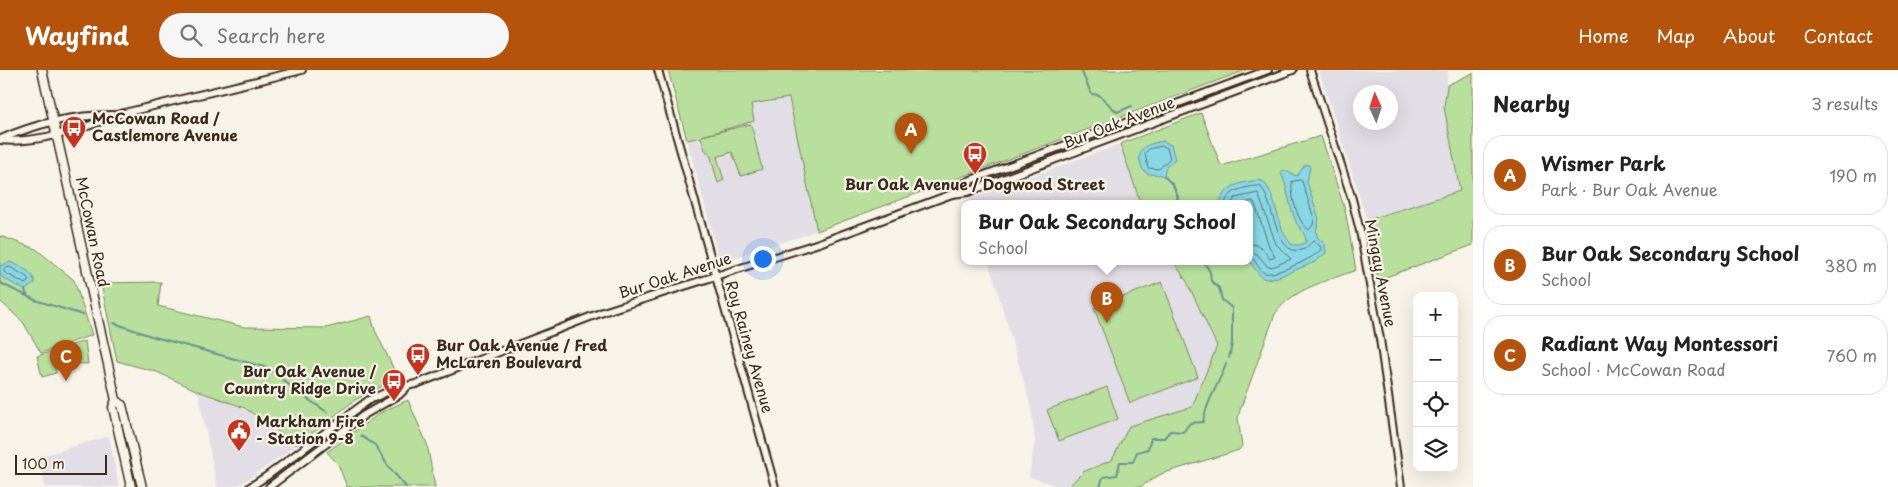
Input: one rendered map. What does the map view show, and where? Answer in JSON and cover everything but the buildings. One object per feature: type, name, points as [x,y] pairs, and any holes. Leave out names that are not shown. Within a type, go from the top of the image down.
[{"type":"main road","name":"McCowan Road","points":[[42,70],[116,400],[113,407],[131,487]]},
{"type":"main road","name":"McCowan Road","points":[[116,400],[122,405],[142,487]]},
{"type":"street","points":[[0,140],[23,140],[94,125],[116,115],[302,70]]},
{"type":"street","name":"Roy Rainey Avenue","points":[[658,70],[775,487]]},
{"type":"street","name":"Bur Oak Avenue","points":[[952,194],[963,184],[971,180],[1268,70]]},
{"type":"street","name":"Bur Oak Avenue","points":[[250,487],[363,404],[396,388],[407,387],[603,312],[828,240],[952,194],[968,192],[1294,70]]},
{"type":"street","name":"Mingay Avenue","points":[[1310,70],[1358,222],[1380,339],[1401,487]]},
{"type":"street","points":[[0,140],[20,131],[54,123],[93,115],[116,115]]},
{"type":"street","name":"Bur Oak Avenue","points":[[270,487],[364,415],[399,395],[407,387]]},
{"type":"shaded area","points":[[1319,70],[1448,70],[1444,107],[1460,191],[1367,220]]},
{"type":"shaded area","points":[[789,97],[817,231],[720,262],[687,140],[754,121],[751,104]]},
{"type":"shaded area","points":[[1120,144],[1140,200],[968,200]]},
{"type":"shaded area","points":[[989,265],[1176,265],[1187,282],[1217,346],[1192,407],[1129,426],[1112,460],[1083,472],[1068,487],[1061,487],[1029,477],[1035,440],[1031,407]]},
{"type":"shaded area","points":[[198,391],[245,409],[297,445],[244,482],[231,487],[217,487]]},
{"type":"shaded area","points":[[109,436],[119,487],[45,487],[38,457]]},
{"type":"green space","points":[[668,70],[1246,70],[817,231],[789,98],[751,104],[754,121],[702,136],[751,124],[762,169],[741,176],[732,152],[717,157],[724,180],[718,183],[710,154],[705,150],[701,137],[687,140]]},
{"type":"green space","points":[[1473,73],[1473,245],[1378,280],[1367,220],[1460,191],[1444,107],[1447,85]]},
{"type":"green space","points":[[1201,113],[1221,166],[1321,136],[1345,210],[1356,270],[1312,286],[1291,298],[1275,314],[1240,410],[1238,418],[1242,446],[1239,450],[1161,474],[1140,487],[1068,487],[1083,472],[1112,460],[1129,426],[1192,407],[1217,346],[1187,282],[1176,265],[1253,265],[1253,200],[1140,200],[1120,144]]},
{"type":"green space","points":[[0,236],[36,249],[74,280],[92,335],[41,353],[23,322],[0,301]]},
{"type":"green space","points":[[161,282],[158,306],[244,327],[326,328],[371,316],[375,330],[398,378],[355,400],[297,445],[245,408],[198,391],[157,372],[117,361],[101,283]]},
{"type":"green space","points":[[1162,282],[1198,377],[1130,403],[1094,308]]},
{"type":"green space","points":[[85,341],[88,364],[65,363],[54,366],[56,373],[42,377],[37,356]]},
{"type":"green space","points":[[1107,387],[1118,419],[1059,441],[1047,410]]},
{"type":"green space","points":[[408,400],[427,444],[435,487],[347,487],[338,464],[327,452],[380,413]]},
{"type":"water","points":[[1163,141],[1171,145],[1175,159],[1166,167],[1164,176],[1145,172],[1140,156],[1143,148]]},
{"type":"water","points":[[1308,164],[1310,167],[1307,182],[1319,219],[1316,232],[1318,238],[1325,244],[1326,253],[1315,262],[1278,277],[1266,279],[1261,277],[1252,265],[1253,200],[1221,200],[1222,198],[1230,188],[1236,185],[1250,181],[1263,181],[1272,196],[1287,238],[1292,245],[1300,245],[1306,242],[1306,239],[1296,222],[1281,173],[1283,170],[1297,176],[1304,166]]},
{"type":"water","points":[[10,262],[29,272],[35,283],[25,290],[3,278],[0,274],[0,266]]},
{"type":"waterway","points":[[1081,70],[1091,93]]},
{"type":"waterway","points":[[1092,94],[1099,95],[1117,112],[1132,106]]},
{"type":"waterway","points":[[1164,176],[1173,185],[1178,197],[1177,200]]},
{"type":"waterway","points":[[1206,265],[1210,272],[1211,281],[1219,288],[1222,300],[1232,308],[1232,344],[1229,358]]},
{"type":"waterway","points":[[0,283],[35,300],[83,315]]},
{"type":"waterway","points":[[25,290],[27,295]]},
{"type":"waterway","points":[[114,323],[151,336],[268,368],[303,396],[327,412]]},
{"type":"waterway","points":[[1100,487],[1103,477],[1117,475],[1120,462],[1133,462],[1137,452],[1148,449],[1151,438],[1164,438],[1170,431],[1183,432],[1190,423],[1203,422],[1204,415],[1226,364]]},
{"type":"waterway","points":[[361,436],[375,445],[388,466],[406,487]]},
{"type":"place","name":"McCowan Road / Castlemore Avenue","points":[[74,149]]},
{"type":"place","name":"Wismer Park","points":[[911,154]]},
{"type":"place","name":"Bur Oak Avenue / Dogwood Street","points":[[975,175]]},
{"type":"place","name":"Bur Oak Secondary School","points":[[1107,323]]},
{"type":"place","name":"Bur Oak Avenue / Fred McLaren Boulevard","points":[[418,376]]},
{"type":"place","name":"Radiant Way Montessori","points":[[66,381]]},
{"type":"place","name":"Bur Oak Avenue / Country Ridge Drive","points":[[394,402]]},
{"type":"place","name":"Markham Fire - Station 9-8","points":[[239,452]]}]
